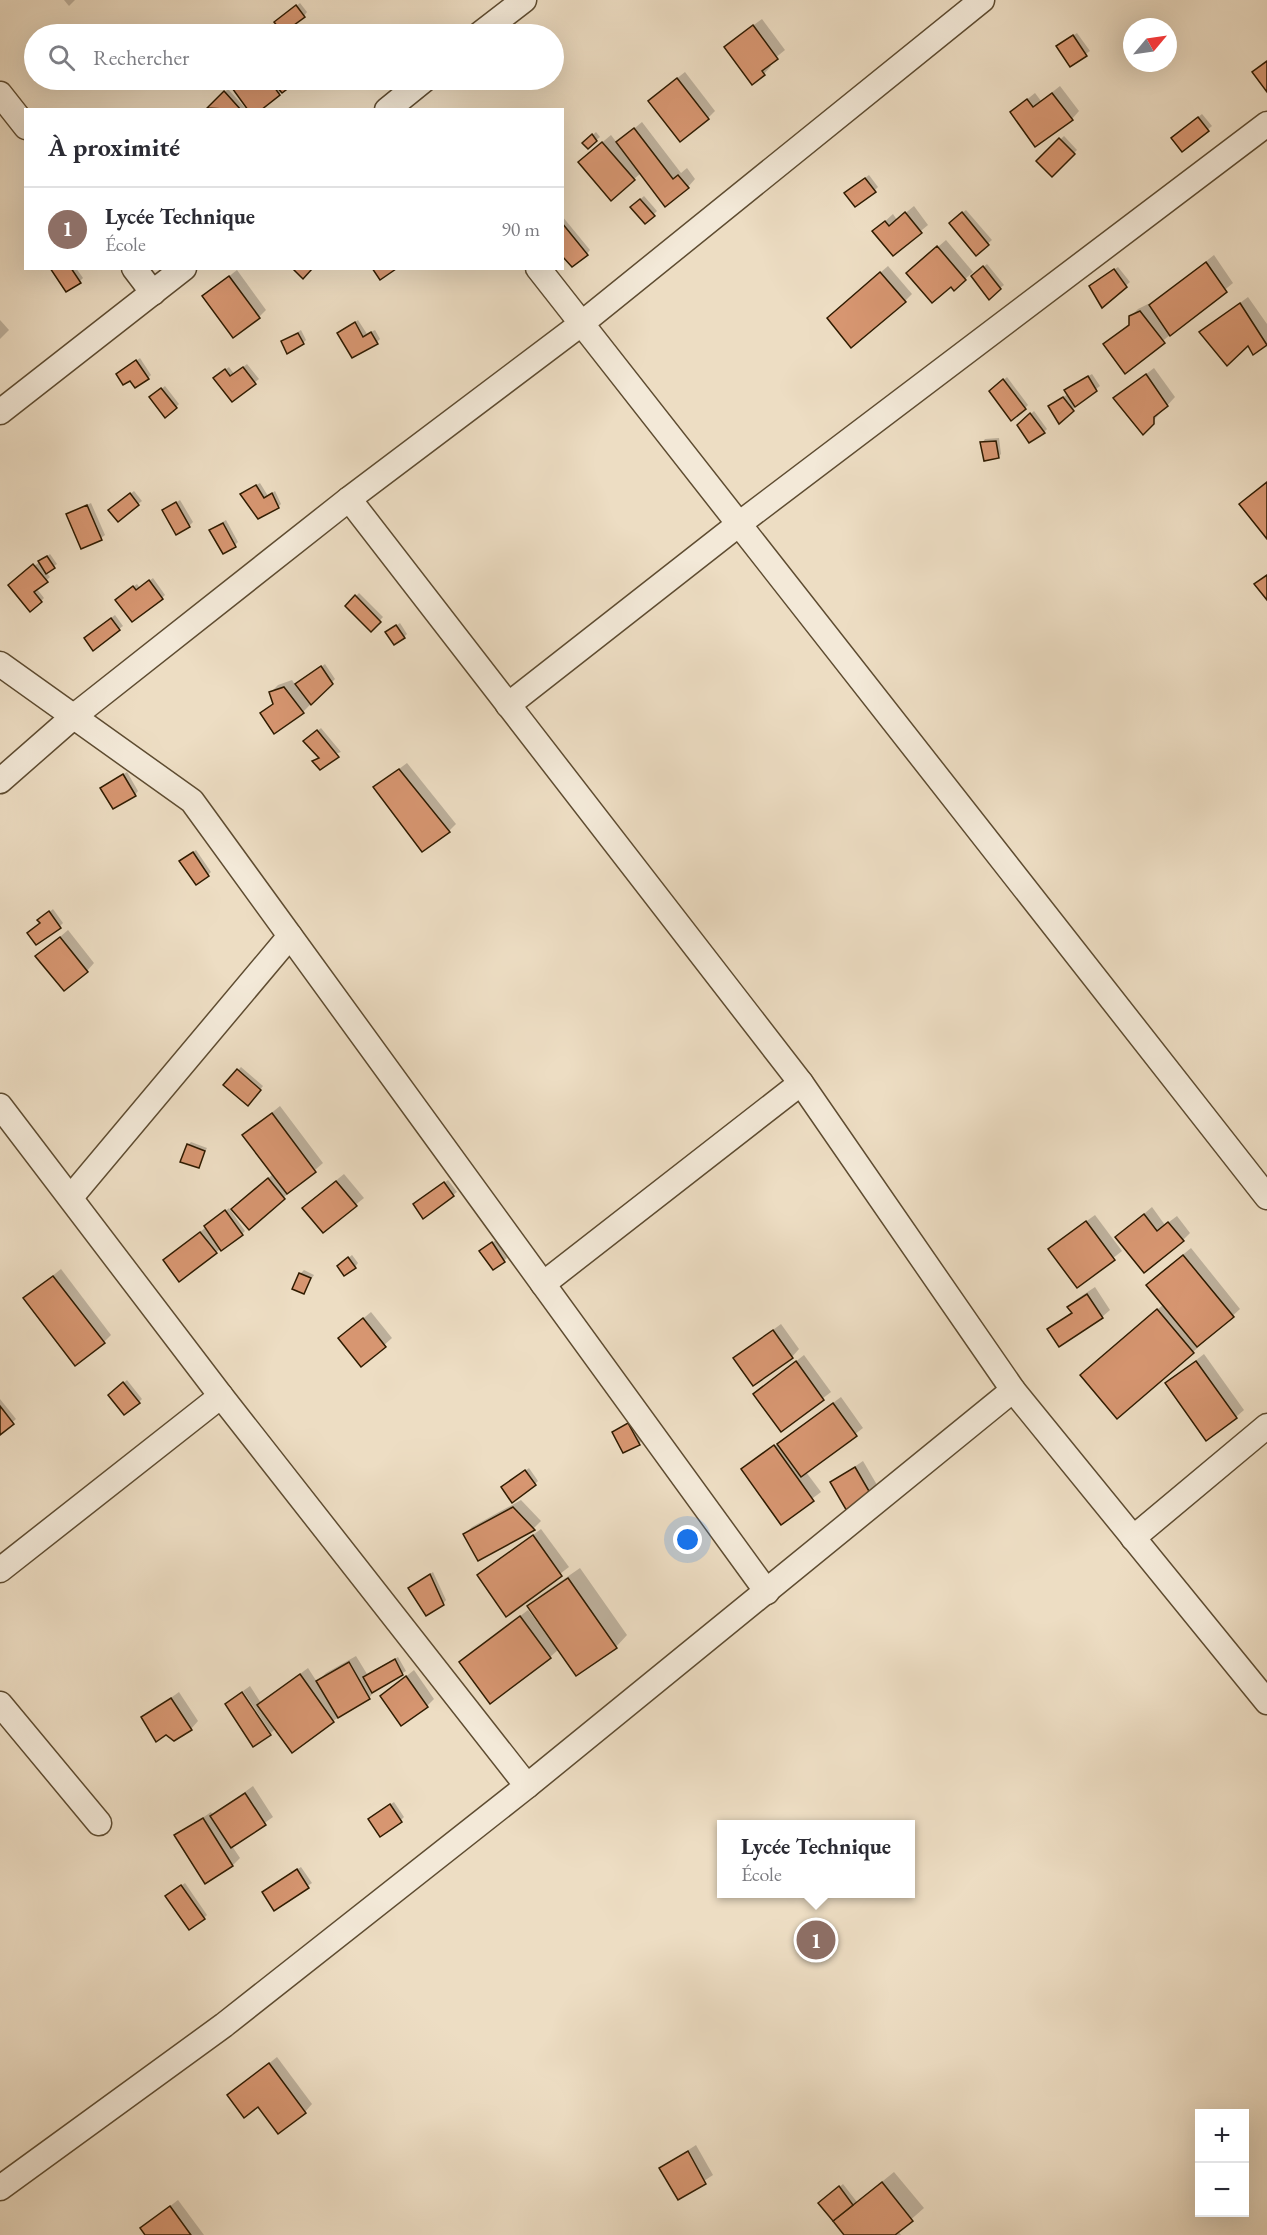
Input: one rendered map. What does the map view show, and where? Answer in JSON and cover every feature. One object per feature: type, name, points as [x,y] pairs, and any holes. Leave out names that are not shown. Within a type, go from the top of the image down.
[{"type":"street","points":[[493,24],[524,0]]},
{"type":"street","points":[[0,782],[74,717],[349,500],[581,324],[982,0]]},
{"type":"street","points":[[400,105],[414,90]]},
{"type":"street","points":[[0,94],[24,124]]},
{"type":"street","points":[[508,705],[739,524],[1267,124]]},
{"type":"street","points":[[136,270],[153,293]]},
{"type":"street","points":[[0,412],[182,270]]},
{"type":"street","points":[[540,270],[1267,1197]]},
{"type":"street","points":[[349,500],[801,1083],[1013,1390],[1267,1702]]},
{"type":"street","points":[[0,664],[192,801],[767,1592]]},
{"type":"street","points":[[71,1197],[290,936]]},
{"type":"street","points":[[543,1284],[801,1083]]},
{"type":"street","points":[[0,1106],[221,1396],[528,1786]]},
{"type":"street","points":[[0,2188],[224,2025],[528,1786],[1013,1390]]},
{"type":"street","points":[[0,1570],[221,1396]]},
{"type":"street","points":[[1133,1538],[1267,1426]]},
{"type":"street","points":[[0,1704],[99,1823]]},
{"type":"building","points":[[296,5],[305,17],[295,24],[276,24],[274,22]]},
{"type":"building","points":[[753,25],[778,59],[762,71],[765,75],[752,85],[724,47]]},
{"type":"building","points":[[1073,35],[1087,56],[1070,67],[1056,46]]},
{"type":"building","points":[[1267,61],[1267,92],[1252,72]]},
{"type":"building","points":[[677,78],[709,119],[680,142],[648,101]]},
{"type":"building","points":[[233,90],[276,90],[280,95],[264,108],[247,108]]},
{"type":"building","points":[[224,91],[239,108],[207,108]]},
{"type":"building","points":[[1052,93],[1073,120],[1035,147],[1010,112],[1027,99],[1033,107]]},
{"type":"building","points":[[1198,117],[1209,131],[1182,152],[1171,138]]},
{"type":"building","points":[[634,128],[673,179],[678,175],[689,188],[665,207],[616,142]]},
{"type":"building","points":[[592,134],[597,141],[588,149],[582,143]]},
{"type":"building","points":[[1059,138],[1075,154],[1052,177],[1036,161]]},
{"type":"building","points":[[602,142],[635,180],[611,201],[578,162]]},
{"type":"building","points":[[865,178],[876,192],[855,207],[844,193]]},
{"type":"building","points":[[640,199],[655,216],[645,224],[630,207]]},
{"type":"building","points":[[905,212],[922,233],[893,256],[872,231],[885,221],[889,226]]},
{"type":"building","points":[[962,212],[989,245],[976,256],[949,223]]},
{"type":"building","points":[[564,225],[588,255],[572,267],[564,258]]},
{"type":"building","points":[[937,246],[966,280],[954,291],[951,287],[932,303],[906,273]]},
{"type":"building","points":[[1206,262],[1227,292],[1170,336],[1149,305]]},
{"type":"building","points":[[983,266],[1001,289],[989,300],[971,276]]},
{"type":"building","points":[[1114,269],[1127,287],[1102,308],[1089,286]]},
{"type":"building","points":[[51,270],[72,270],[81,283],[66,292]]},
{"type":"building","points":[[294,270],[311,270],[303,279]]},
{"type":"building","points":[[373,270],[395,270],[380,280]]},
{"type":"building","points":[[880,272],[906,302],[851,348],[827,318]]},
{"type":"building","points":[[229,276],[260,318],[233,338],[202,296]]},
{"type":"building","points":[[1240,303],[1267,345],[1253,355],[1248,346],[1227,366],[1199,332]]},
{"type":"building","points":[[1140,311],[1165,343],[1125,374],[1103,344],[1129,325],[1129,316]]},
{"type":"building","points":[[355,322],[363,337],[371,332],[378,344],[352,358],[337,333]]},
{"type":"building","points":[[298,333],[304,344],[287,354],[281,341]]},
{"type":"building","points":[[136,360],[149,379],[135,388],[130,381],[123,385],[116,374]]},
{"type":"building","points":[[243,367],[256,384],[232,402],[213,378],[225,369],[230,376]]},
{"type":"building","points":[[1146,374],[1168,406],[1154,417],[1154,424],[1143,435],[1113,398]]},
{"type":"building","points":[[1088,376],[1097,391],[1075,407],[1064,390]]},
{"type":"building","points":[[1003,379],[1026,409],[1011,421],[989,391]]},
{"type":"building","points":[[161,388],[177,408],[165,418],[149,397]]},
{"type":"building","points":[[1063,397],[1074,411],[1059,424],[1048,406]]},
{"type":"building","points":[[1030,413],[1045,433],[1029,443],[1017,425]]},
{"type":"building","points":[[996,441],[999,458],[984,461],[980,442]]},
{"type":"building","points":[[1267,482],[1267,539],[1239,504]]},
{"type":"building","points":[[256,485],[264,498],[272,493],[279,508],[258,519],[240,494]]},
{"type":"building","points":[[130,493],[139,505],[118,522],[108,510]]},
{"type":"building","points":[[176,502],[190,527],[176,535],[162,510]]},
{"type":"building","points":[[87,505],[102,540],[81,549],[66,514]]},
{"type":"building","points":[[223,523],[236,547],[223,554],[209,530]]},
{"type":"building","points":[[47,556],[55,568],[46,574],[38,561]]},
{"type":"building","points":[[33,564],[48,582],[34,592],[42,602],[30,612],[8,585]]},
{"type":"building","points":[[1267,575],[1267,600],[1254,584]]},
{"type":"building","points":[[149,580],[163,599],[132,622],[115,600],[133,586],[136,590]]},
{"type":"building","points":[[355,595],[381,622],[371,632],[345,606]]},
{"type":"building","points":[[111,618],[120,630],[93,651],[84,638]]},
{"type":"building","points":[[396,625],[405,638],[394,645],[385,632]]},
{"type":"building","points":[[321,666],[333,684],[311,705],[295,684]]},
{"type":"building","points":[[284,687],[304,713],[274,734],[260,713],[273,704],[269,692]]},
{"type":"building","points":[[317,730],[339,757],[320,770],[312,761],[319,758],[303,741]]},
{"type":"building","points":[[399,769],[450,832],[422,852],[373,787]]},
{"type":"building","points":[[123,774],[136,796],[113,809],[100,788]]},
{"type":"building","points":[[193,852],[209,876],[196,885],[179,861]]},
{"type":"building","points":[[49,911],[61,928],[36,945],[27,933],[40,923],[37,920]]},
{"type":"building","points":[[60,937],[88,972],[64,991],[35,956]]},
{"type":"building","points":[[237,1069],[261,1090],[248,1106],[223,1085]]},
{"type":"building","points":[[272,1113],[316,1172],[287,1194],[242,1135]]},
{"type":"building","points":[[187,1144],[205,1151],[199,1168],[180,1162]]},
{"type":"building","points":[[268,1178],[285,1199],[249,1230],[231,1209]]},
{"type":"building","points":[[336,1181],[357,1206],[323,1233],[302,1208]]},
{"type":"building","points":[[444,1182],[454,1196],[423,1219],[413,1204]]},
{"type":"building","points":[[225,1210],[243,1235],[221,1251],[204,1226]]},
{"type":"building","points":[[1144,1214],[1157,1231],[1168,1222],[1184,1241],[1144,1273],[1115,1237]]},
{"type":"building","points":[[1086,1221],[1115,1260],[1077,1288],[1048,1249]]},
{"type":"building","points":[[200,1232],[217,1253],[179,1282],[163,1260]]},
{"type":"building","points":[[492,1242],[505,1262],[493,1270],[479,1251]]},
{"type":"building","points":[[1183,1255],[1234,1317],[1197,1347],[1146,1285]]},
{"type":"building","points":[[348,1257],[356,1268],[344,1276],[337,1266]]},
{"type":"building","points":[[299,1273],[311,1278],[304,1294],[292,1289]]},
{"type":"building","points":[[53,1276],[105,1343],[75,1366],[23,1298]]},
{"type":"building","points":[[1087,1294],[1103,1318],[1059,1347],[1047,1329],[1072,1313],[1067,1307]]},
{"type":"building","points":[[1157,1309],[1194,1353],[1117,1419],[1080,1375]]},
{"type":"building","points":[[363,1318],[386,1347],[361,1367],[338,1338]]},
{"type":"building","points":[[773,1330],[793,1358],[753,1386],[733,1358]]},
{"type":"building","points":[[796,1361],[824,1400],[781,1432],[753,1394]]},
{"type":"building","points":[[1196,1361],[1237,1418],[1206,1441],[1165,1383]]},
{"type":"building","points":[[123,1382],[140,1403],[124,1415],[108,1395]]},
{"type":"building","points":[[833,1403],[857,1436],[801,1477],[777,1444]]},
{"type":"building","points":[[0,1406],[14,1424],[0,1435]]},
{"type":"building","points":[[628,1423],[640,1445],[623,1453],[612,1432]]},
{"type":"building","points":[[774,1445],[814,1501],[781,1525],[741,1469]]},
{"type":"building","points":[[855,1467],[873,1498],[848,1513],[830,1482]]},
{"type":"building","points":[[525,1470],[536,1485],[512,1503],[501,1487]]},
{"type":"building","points":[[513,1507],[535,1530],[478,1561],[463,1534]]},
{"type":"building","points":[[533,1535],[562,1576],[506,1617],[477,1575]]},
{"type":"building","points":[[430,1574],[444,1605],[426,1616],[408,1588]]},
{"type":"building","points":[[568,1578],[617,1648],[576,1676],[527,1606]]},
{"type":"building","points":[[520,1616],[551,1658],[490,1704],[459,1662]]},
{"type":"building","points":[[395,1659],[403,1675],[372,1693],[363,1677]]},
{"type":"building","points":[[349,1662],[370,1699],[338,1718],[316,1681]]},
{"type":"building","points":[[300,1674],[334,1722],[292,1753],[257,1705]]},
{"type":"building","points":[[406,1676],[428,1707],[401,1726],[380,1696]]},
{"type":"building","points":[[242,1692],[271,1735],[253,1747],[225,1704]]},
{"type":"building","points":[[171,1698],[192,1730],[174,1741],[166,1735],[156,1742],[141,1717]]},
{"type":"building","points":[[245,1793],[266,1825],[231,1848],[210,1816]]},
{"type":"building","points":[[390,1804],[402,1822],[380,1837],[368,1819]]},
{"type":"building","points":[[203,1818],[233,1866],[205,1884],[174,1835]]},
{"type":"building","points":[[297,1869],[309,1888],[274,1911],[262,1892]]},
{"type":"building","points":[[181,1885],[205,1919],[189,1930],[165,1896]]},
{"type":"building","points":[[269,2063],[306,2113],[278,2134],[258,2107],[244,2118],[227,2095]]},
{"type":"building","points":[[688,2151],[706,2184],[678,2200],[659,2168]]},
{"type":"building","points":[[882,2182],[913,2221],[895,2235],[844,2235],[833,2221]]},
{"type":"building","points":[[839,2186],[853,2205],[833,2221],[818,2203]]},
{"type":"building","points":[[170,2206],[191,2235],[145,2235],[140,2228]]},
{"type":"place","name":"Lycée Technique","points":[[816,1940]]}]
